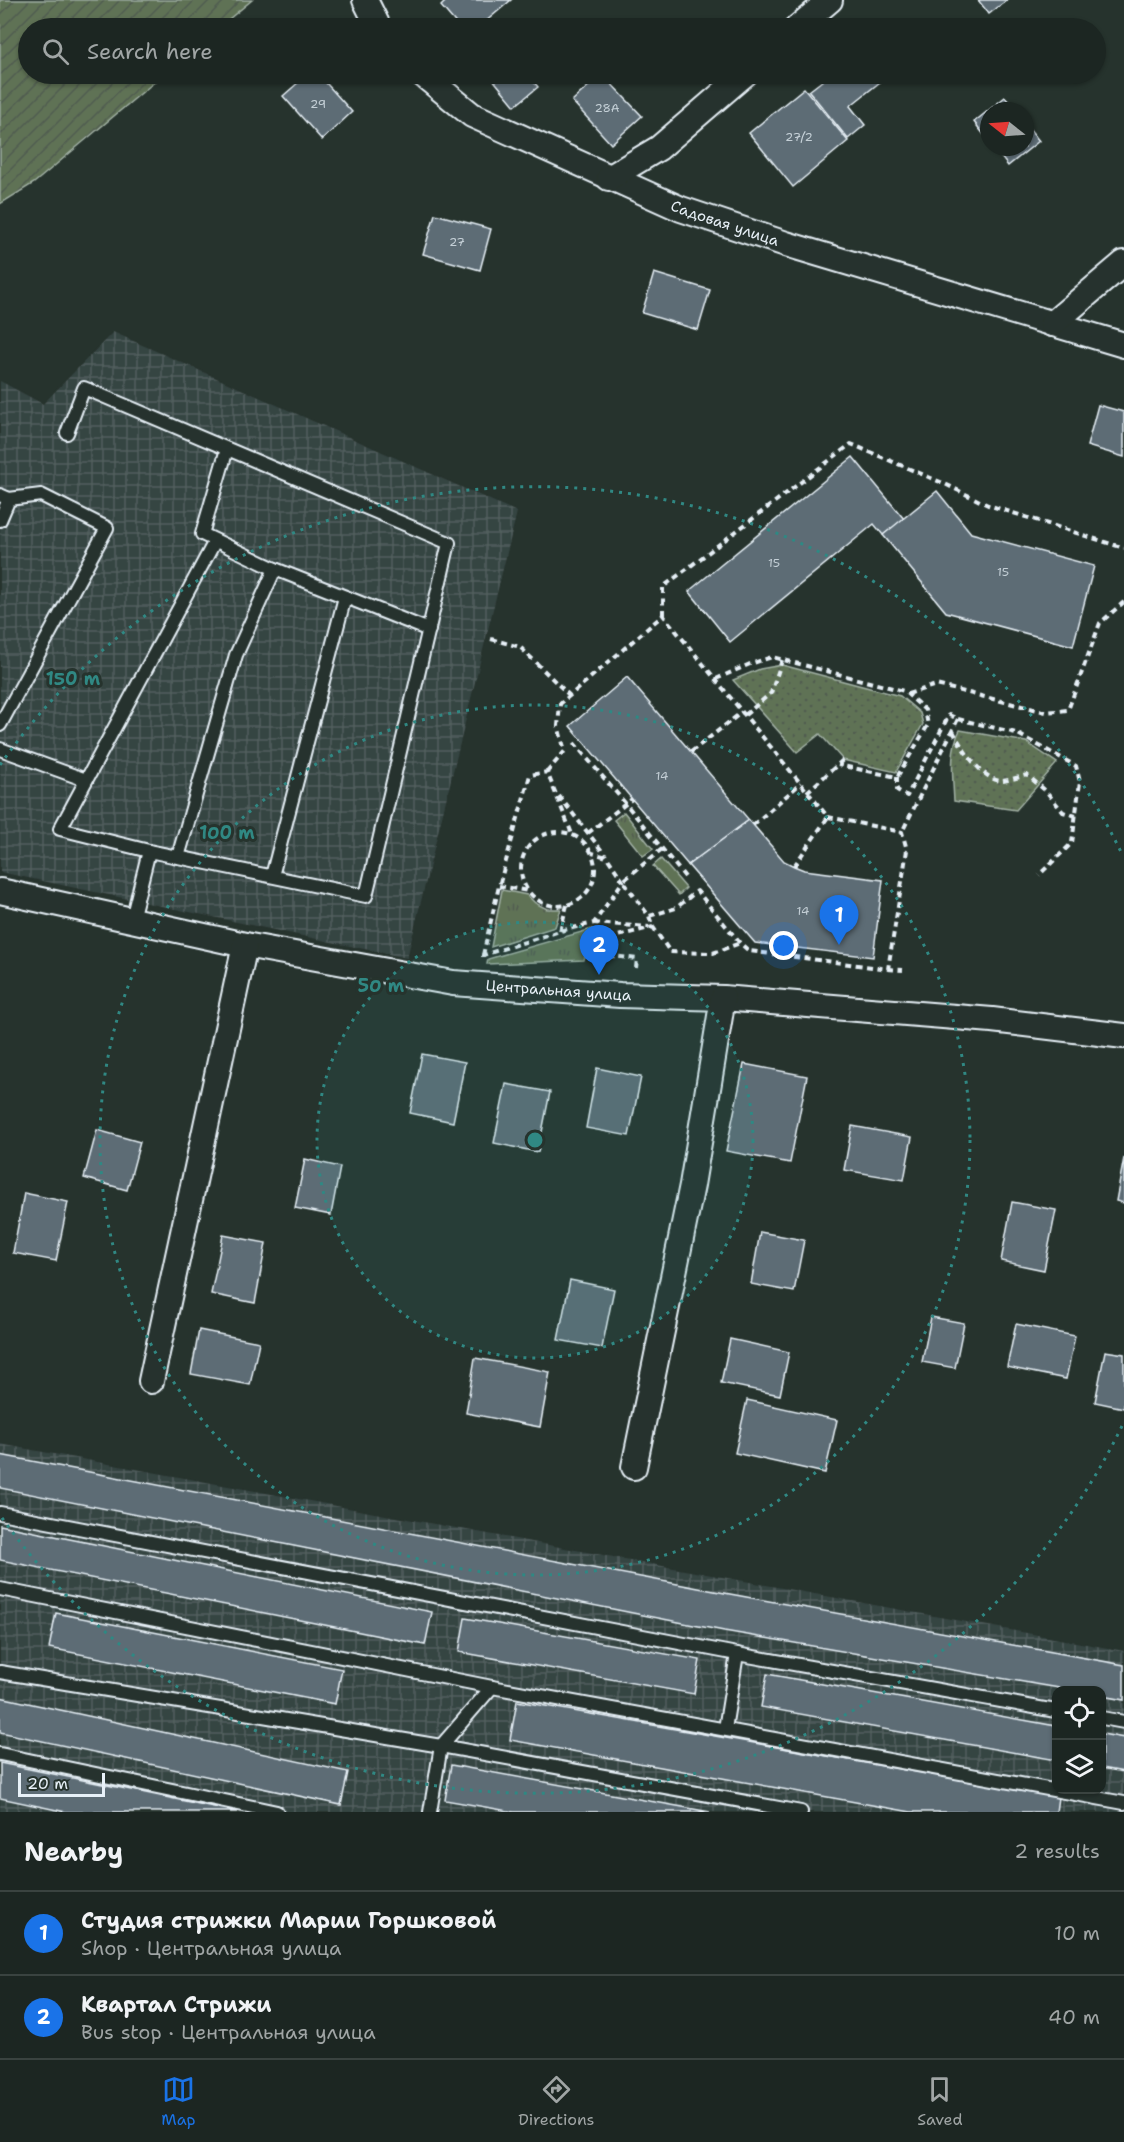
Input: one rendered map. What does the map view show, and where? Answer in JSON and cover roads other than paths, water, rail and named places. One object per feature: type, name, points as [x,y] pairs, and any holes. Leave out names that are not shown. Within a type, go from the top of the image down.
[{"type":"street","points":[[364,0],[374,18]]},
{"type":"street","points":[[809,18],[830,0]]},
{"type":"street","name":"Садовая улица","points":[[434,84],[472,115],[681,209],[786,244],[1124,345]]},
{"type":"street","points":[[609,178],[659,148],[733,84]]},
{"type":"street","points":[[1052,324],[1124,263]]},
{"type":"street","name":"Центральная улица","points":[[0,891],[245,945],[453,982],[620,995],[723,998],[992,1020],[1124,1036]]},
{"type":"street","points":[[151,1381],[245,945]]},
{"type":"street","points":[[634,1467],[692,1185],[723,998]]},
{"type":"lane","points":[[67,433],[84,388],[449,543],[366,896],[149,851],[60,829],[215,541]]},
{"type":"lane","points":[[227,449],[201,534],[275,569],[429,630]]},
{"type":"lane","points":[[0,520],[5,497],[41,495],[107,528],[0,725]]},
{"type":"lane","points":[[178,857],[236,655],[275,569]]},
{"type":"lane","points":[[272,876],[345,597]]},
{"type":"lane","points":[[0,748],[86,780]]},
{"type":"lane","points":[[132,919],[149,851]]},
{"type":"lane","points":[[0,1513],[737,1654],[1052,1710]]},
{"type":"lane","points":[[0,1589],[492,1687],[1124,1803]]},
{"type":"lane","points":[[724,1729],[737,1654]]},
{"type":"lane","points":[[0,1672],[441,1746],[801,1812]]},
{"type":"lane","points":[[430,1812],[441,1746],[492,1687]]},
{"type":"lane","points":[[1106,1719],[1124,1722]]},
{"type":"lane","points":[[0,1754],[277,1812]]},
{"type":"place","name":"Студия стрижки Марии Горшковой","points":[[839,945]]},
{"type":"place","name":"Квартал Стрижи","points":[[599,975]]}]
